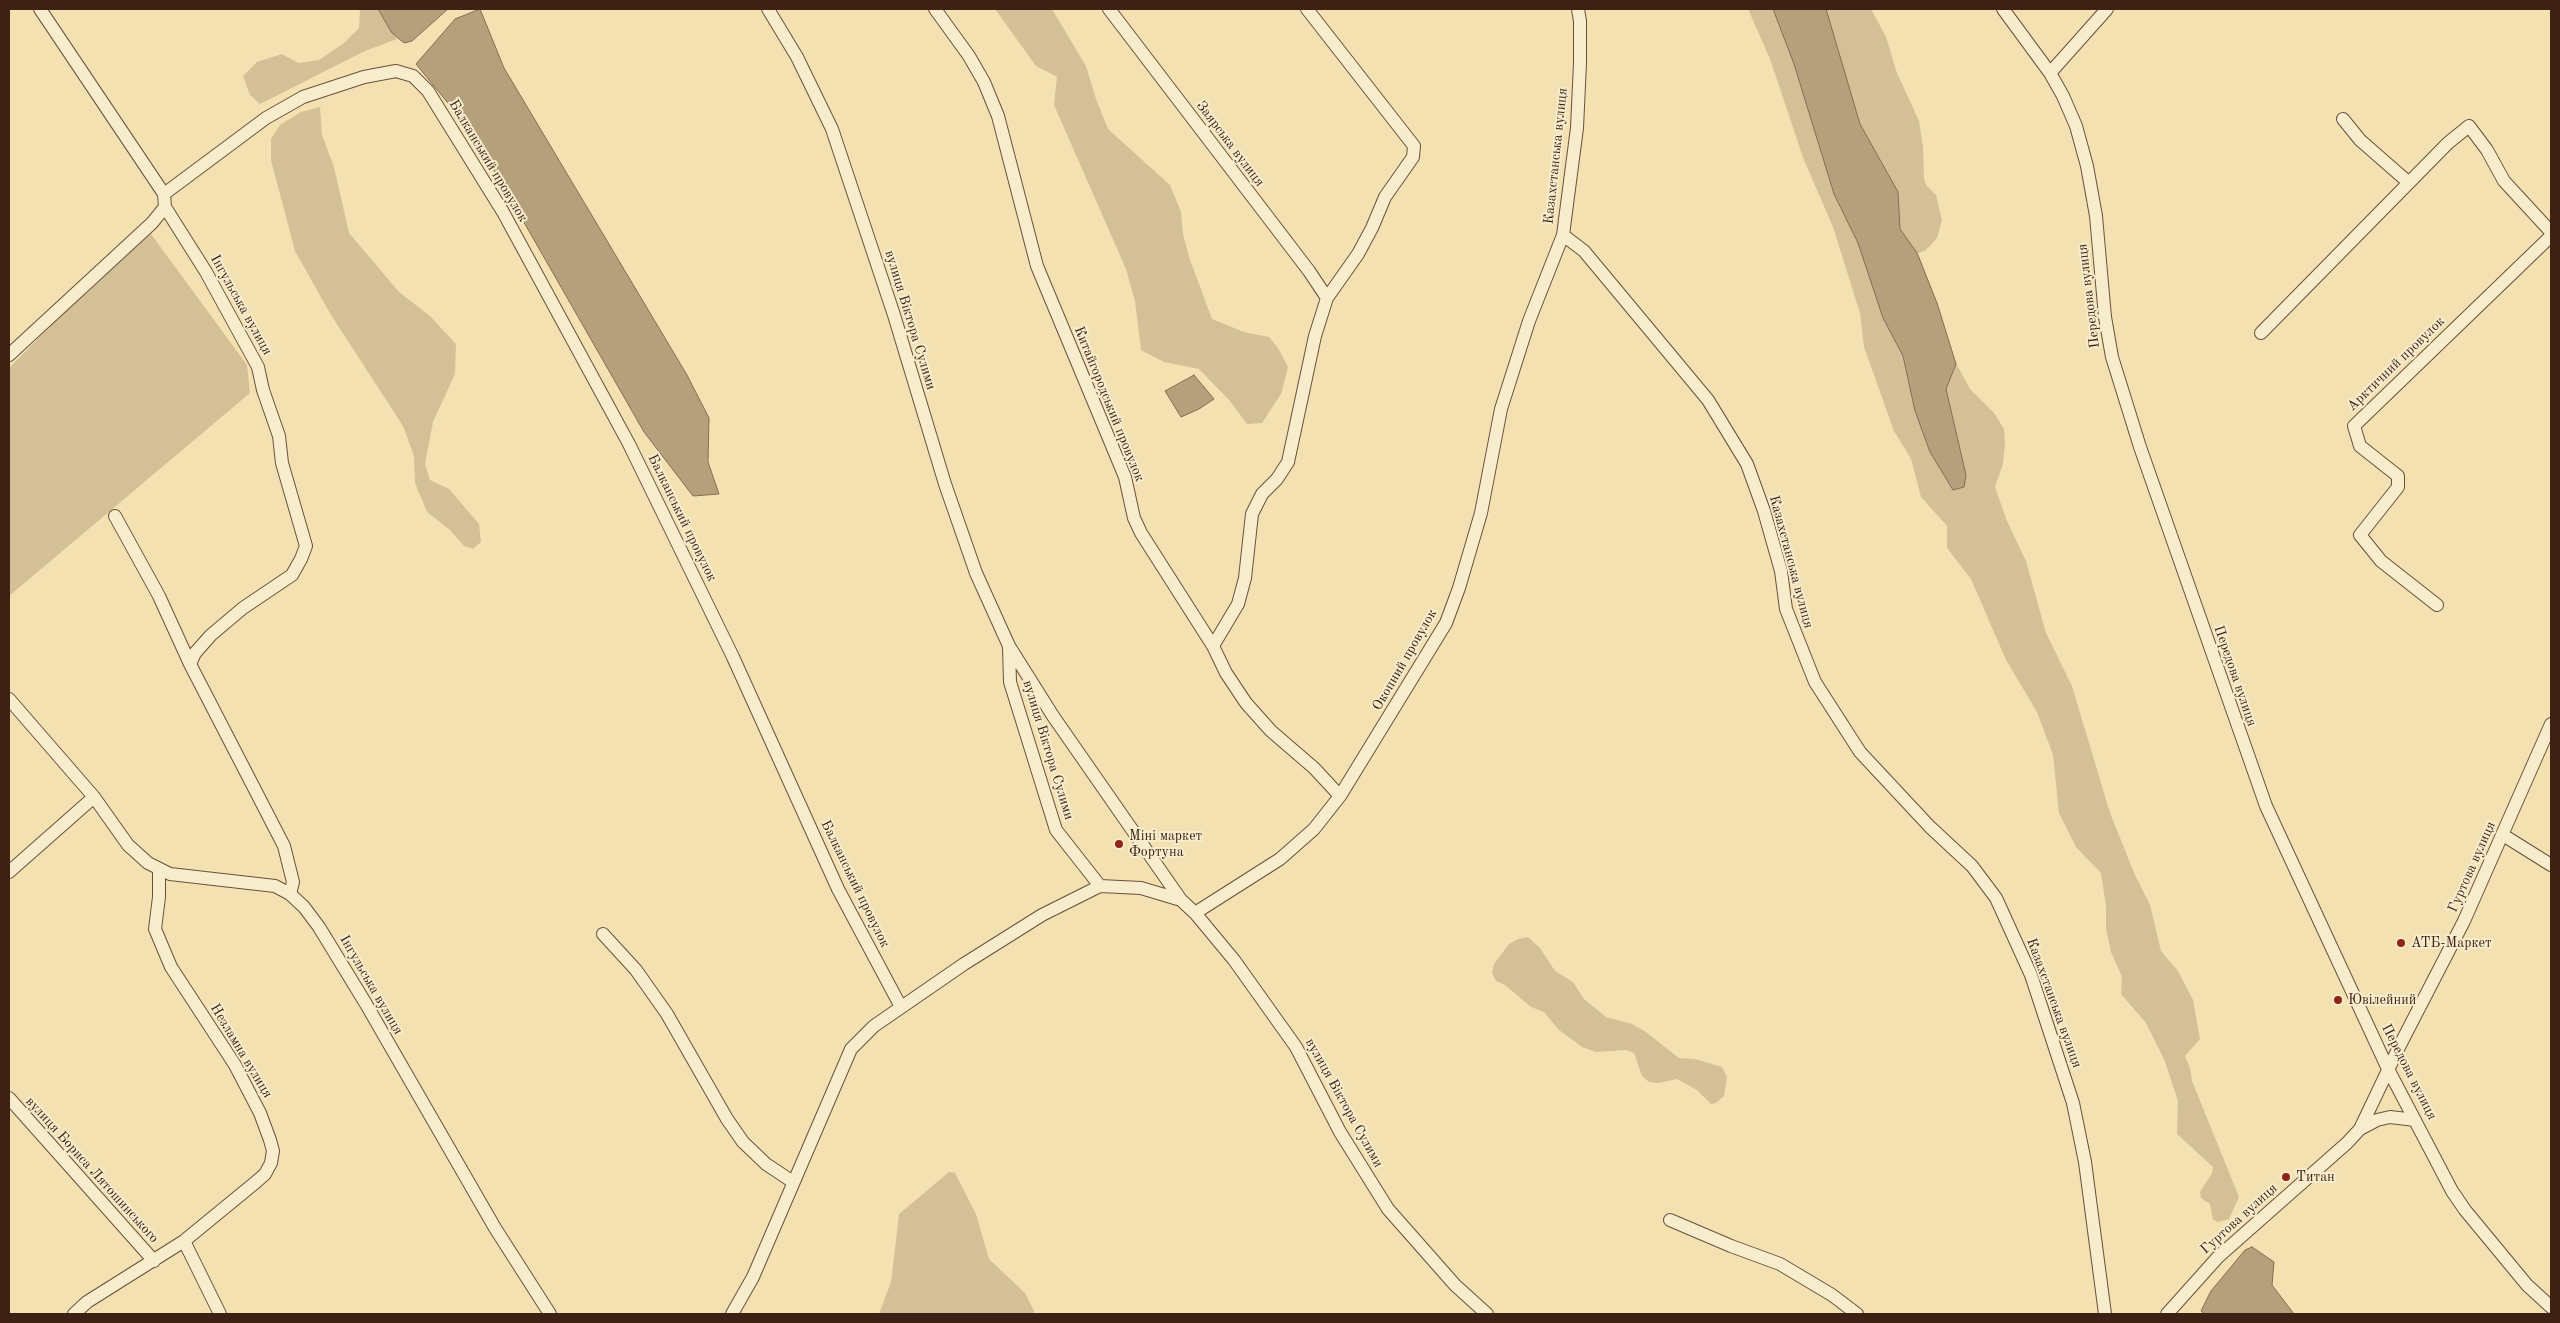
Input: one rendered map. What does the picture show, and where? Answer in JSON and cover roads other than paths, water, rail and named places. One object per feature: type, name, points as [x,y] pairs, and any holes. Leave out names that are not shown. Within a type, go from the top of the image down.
[{"type":"street","name":"Інгульська вулиця","points":[[40,9],[164,200],[258,367],[263,390],[279,436],[282,463],[306,546],[292,575],[243,608],[211,635],[195,653],[190,664]]},
{"type":"street","name":"вулиця Віктора Сулими","points":[[768,9],[797,57],[832,129],[894,315],[945,484],[976,573],[1009,646],[1053,716],[1181,900],[1195,913],[1234,960],[1296,1047],[1340,1132],[1388,1209],[1456,1284],[1487,1314]]},
{"type":"street","name":"Китайгородський провулок","points":[[935,9],[969,56],[984,82],[998,116],[1037,266],[1125,477],[1134,518],[1141,533],[1212,646],[1226,673],[1246,702],[1272,731],[1314,768],[1340,796]]},
{"type":"street","name":"Заярська вулиця","points":[[1109,9],[1309,272],[1326,298]]},
{"type":"street","points":[[1212,646],[1238,604],[1245,578],[1252,514],[1262,494],[1277,479],[1288,462],[1315,336],[1326,298],[1358,254],[1372,228],[1384,197],[1413,157],[1414,146],[1307,9]]},
{"type":"street","name":"Казахстанська вулиця","points":[[1578,9],[1580,21],[1580,62],[1577,128],[1562,235],[1584,251],[1708,400],[1747,464],[1764,511],[1781,571],[1786,609],[1815,682],[1860,752],[1930,827],[1972,866],[1996,898],[2031,975],[2073,1103],[2085,1162],[2104,1310]]},
{"type":"street","name":"Передова вулиця","points":[[2003,9],[2050,72],[2076,126],[2087,166],[2096,216],[2108,340],[2140,447],[2266,806],[2388,1069],[2452,1191],[2465,1210],[2527,1285],[2551,1308]]},
{"type":"street","points":[[2050,72],[2107,9]]},
{"type":"street","name":"Балканський провулок","points":[[164,200],[266,118],[303,97],[364,77],[396,71],[413,76],[428,91],[503,212],[629,444],[733,657],[838,889],[901,1007]]},
{"type":"street","points":[[2343,120],[2360,140],[2408,182]]},
{"type":"street","name":"Арктичний провулок","points":[[2261,333],[2408,182],[2448,143],[2469,126],[2487,150],[2504,181],[2551,234],[2354,426],[2360,446],[2398,476],[2398,487],[2360,534],[2381,561],[2437,605]]},
{"type":"street","points":[[9,355],[152,223],[164,200]]},
{"type":"street","name":"Окопний провулок","points":[[1195,913],[1280,859],[1314,829],[1340,796],[1446,623],[1459,588],[1481,514],[1501,409],[1529,321],[1562,235]]},
{"type":"street","points":[[9,699],[94,797],[128,845],[148,862],[159,869],[190,878],[275,886],[290,894],[293,882],[284,846],[190,664],[159,596],[115,516]]},
{"type":"street","name":"вулиця Віктора Сулими","points":[[1009,646],[1010,682],[1050,816],[1056,830],[1100,886],[1141,888],[1181,900]]},
{"type":"street","name":"Гуртова вулиця","points":[[2167,1314],[2218,1257],[2347,1144],[2360,1129],[2388,1069],[2464,921],[2551,724]]},
{"type":"street","points":[[9,872],[94,797]]},
{"type":"street","points":[[2503,835],[2551,865]]},
{"type":"street","name":"Незламна вулиця","points":[[74,1314],[87,1302],[184,1241],[265,1174],[271,1163],[273,1152],[260,1113],[235,1065],[171,967],[155,929],[159,898],[159,869]]},
{"type":"street","points":[[732,1314],[753,1277],[851,1049],[874,1026],[901,1007],[1042,915],[1100,886]]},
{"type":"street","name":"Інгульська вулиця","points":[[290,894],[304,906],[319,927],[495,1228],[550,1314]]},
{"type":"street","points":[[603,934],[636,970],[667,1014],[727,1119],[743,1142],[766,1164],[793,1182]]},
{"type":"street","name":"вулиця Бориса Лятошинського","points":[[9,1098],[154,1261]]},
{"type":"street","points":[[2360,1129],[2377,1120],[2390,1117],[2415,1120]]},
{"type":"street","points":[[1670,1220],[1780,1264],[1832,1295],[1857,1314]]},
{"type":"street","points":[[184,1241],[220,1314]]},
{"type":"street","points":[[2104,1310],[2114,1314]]},
{"type":"place","name":"Міні маркет Фортуна","points":[[1119,844]]},
{"type":"place","name":"АТБ-Маркет","points":[[2401,943]]},
{"type":"place","name":"Ювілейний","points":[[2338,1000]]},
{"type":"place","name":"Титан","points":[[2286,1177]]}]
